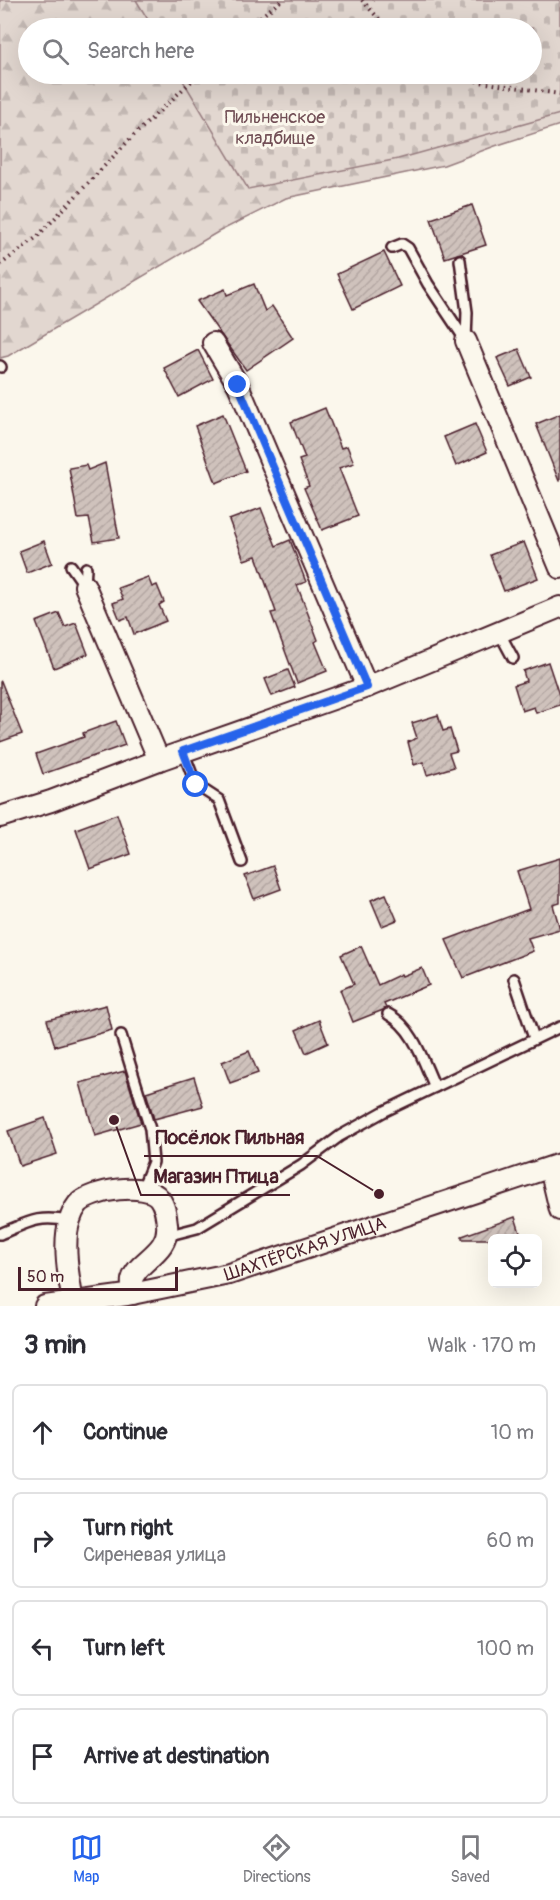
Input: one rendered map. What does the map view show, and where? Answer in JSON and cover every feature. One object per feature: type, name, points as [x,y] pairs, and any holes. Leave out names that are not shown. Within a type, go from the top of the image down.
[{"type":"street","points":[[466,342],[560,568]]},
{"type":"street","points":[[213,343],[238,385],[367,687]]},
{"type":"street","points":[[85,577],[159,760]]},
{"type":"street","points":[[0,817],[51,801],[183,751],[367,687],[560,607]]},
{"type":"street","points":[[555,1166],[560,1210]]},
{"type":"street","name":"ШАХТЁРСКАЯ УЛИЦА","points":[[45,1306],[133,1294],[229,1274],[555,1166]]},
{"type":"street","points":[[73,1302],[67,1246],[69,1221],[79,1203],[96,1195],[121,1189],[142,1188],[158,1197],[165,1210],[168,1228],[158,1251],[138,1270],[132,1280],[133,1294]]},
{"type":"lane","points":[[392,248],[402,244],[408,248],[428,284],[466,342]]},
{"type":"lane","points":[[460,260],[467,312],[466,342]]},
{"type":"lane","points":[[71,566],[85,577]]},
{"type":"lane","points":[[499,633],[513,658]]},
{"type":"lane","points":[[183,751],[196,785],[219,800],[242,862]]},
{"type":"lane","points":[[514,979],[534,1038]]},
{"type":"lane","points":[[388,1014],[400,1020],[411,1036],[435,1087]]},
{"type":"lane","points":[[166,1236],[197,1228],[301,1165],[340,1136],[383,1112],[560,1027]]},
{"type":"lane","points":[[121,1035],[150,1129],[153,1162],[142,1188]]},
{"type":"lane","points":[[0,1234],[39,1218],[51,1217],[69,1221]]},
{"type":"path","points":[[259,18],[282,0]]},
{"type":"path","points":[[362,0],[378,18]]},
{"type":"path","points":[[0,265],[36,237],[122,147],[188,84]]},
{"type":"path","points":[[493,84],[560,94]]},
{"type":"green space","points":[[0,0],[560,0],[560,125],[444,165],[286,198],[218,232],[8,356],[0,358]]},
{"type":"green space","name":"Пильненское кладбище","points":[[136,0],[560,0],[560,114],[398,159],[248,189],[185,84],[542,84],[542,18],[147,18]]},
{"type":"building","points":[[472,205],[486,245],[445,258],[431,219]]},
{"type":"building","points":[[384,252],[400,286],[353,309],[337,274]]},
{"type":"building","points":[[254,284],[265,311],[272,306],[293,338],[246,370],[197,301],[225,289],[227,295]]},
{"type":"building","points":[[519,349],[531,377],[510,386],[497,358]]},
{"type":"building","points":[[198,350],[213,379],[179,397],[164,368]]},
{"type":"building","points":[[325,408],[341,448],[347,446],[354,463],[339,468],[358,516],[322,530],[304,488],[309,486],[299,460],[305,458],[291,422]]},
{"type":"building","points":[[223,414],[246,471],[216,483],[195,426]]},
{"type":"building","points":[[560,414],[560,481],[559,481],[536,424]]},
{"type":"building","points":[[475,424],[487,452],[456,466],[444,437]]},
{"type":"building","points":[[105,463],[119,538],[94,542],[89,518],[78,519],[69,468],[86,465],[88,470]]},
{"type":"building","points":[[261,508],[276,546],[290,540],[306,582],[297,585],[327,671],[297,683],[271,613],[276,612],[256,556],[244,560],[229,520]]},
{"type":"building","points":[[44,541],[52,563],[27,573],[19,551]]},
{"type":"building","points":[[524,542],[538,578],[504,591],[490,555]]},
{"type":"building","points":[[148,577],[152,587],[157,585],[164,602],[159,605],[166,621],[134,634],[128,617],[120,620],[113,603],[123,599],[118,588]]},
{"type":"building","points":[[59,613],[65,627],[76,623],[88,654],[54,668],[36,622]]},
{"type":"building","points":[[548,662],[560,698],[560,705],[536,713],[534,707],[522,711],[514,685],[526,681],[523,671]]},
{"type":"building","points":[[288,670],[295,687],[272,696],[265,679]]},
{"type":"building","points":[[0,682],[22,734],[0,742]]},
{"type":"building","points":[[438,715],[443,731],[450,729],[457,751],[449,753],[454,767],[427,775],[423,762],[414,765],[408,742],[417,738],[412,723]]},
{"type":"building","points":[[116,721],[125,745],[43,774],[36,754],[84,737],[83,733]]},
{"type":"building","points":[[117,814],[131,854],[90,869],[76,829]]},
{"type":"building","points":[[560,858],[560,903],[553,905],[560,929],[528,938],[533,951],[463,978],[446,940],[529,909],[517,871]]},
{"type":"building","points":[[273,866],[281,889],[254,899],[245,876]]},
{"type":"building","points":[[386,894],[397,920],[382,926],[371,900]]},
{"type":"building","points":[[361,946],[378,985],[401,974],[402,976],[422,968],[429,985],[384,1004],[386,1008],[383,1010],[353,1022],[340,990],[354,984],[341,955]]},
{"type":"building","points":[[106,1005],[112,1030],[55,1046],[47,1020]]},
{"type":"building","points":[[319,1020],[328,1043],[306,1053],[296,1030]]},
{"type":"building","points":[[249,1051],[258,1073],[230,1083],[222,1062]]},
{"type":"building","points":[[125,1071],[141,1123],[95,1136],[80,1083]]},
{"type":"building","points":[[194,1077],[203,1106],[154,1119],[146,1092]]},
{"type":"building","points":[[45,1118],[57,1154],[20,1166],[8,1131]]},
{"type":"building","points":[[515,1217],[520,1234],[488,1234],[488,1239],[462,1239],[462,1236]]},
{"type":"place","name":"Магазин Птица","points":[[114,1120]]},
{"type":"place","name":"Посёлок Пильная","points":[[379,1194]]},
{"type":"route","points":[[196,785],[183,751],[367,687],[238,385]]}]
